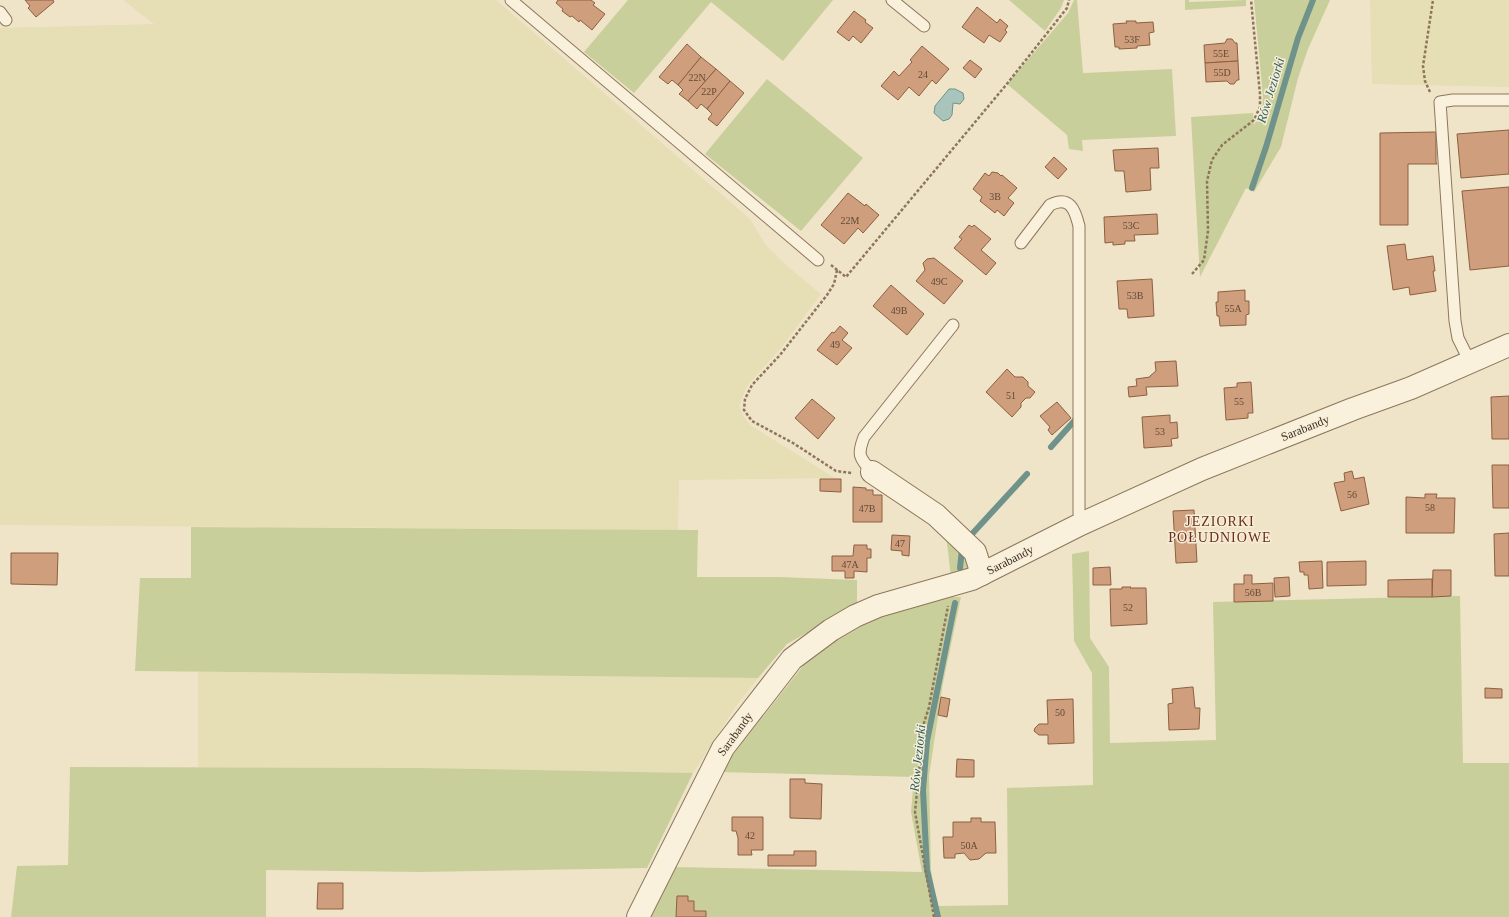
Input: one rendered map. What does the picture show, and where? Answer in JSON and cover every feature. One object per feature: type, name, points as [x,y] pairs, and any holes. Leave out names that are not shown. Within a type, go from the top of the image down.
[{"type":"street","name":"Sarabandy","points":[[638,917],[723,748],[792,659],[838,626],[867,610],[972,579],[1081,524],[1202,469],[1352,409],[1411,388],[1509,345]]},
{"type":"street","points":[[872,472],[936,515],[975,552],[982,574]]},
{"type":"lane","points":[[511,0],[818,260]]},
{"type":"lane","points":[[892,0],[924,26]]},
{"type":"lane","points":[[1470,362],[1458,338],[1455,322],[1440,102],[1453,100],[1509,100]]},
{"type":"lane","points":[[1021,243],[1050,205],[1057,202],[1065,202],[1072,206],[1079,226],[1079,513],[1081,524]]},
{"type":"lane","points":[[872,472],[862,459],[859,450],[864,437],[952,325]]},
{"type":"path","points":[[872,472],[852,473],[836,471],[793,444],[752,421],[744,410],[745,398],[752,385],[780,355],[827,295],[836,279],[837,270],[846,277],[1006,85],[1067,8],[1069,0]]},
{"type":"path","points":[[1192,274],[1204,260],[1208,231],[1207,181],[1212,160],[1222,145],[1254,120],[1260,107],[1251,0]]},
{"type":"path","points":[[1433,0],[1423,66],[1425,80],[1430,92],[1440,102]]},
{"type":"path","points":[[934,917],[915,812],[924,723],[929,707],[952,586]]},
{"type":"shaded area","points":[[123,0],[496,0],[750,219],[765,244],[787,266],[821,294],[782,347],[747,386],[739,406],[750,425],[835,478],[679,480],[678,530],[0,525],[0,28],[154,24]]},
{"type":"shaded area","points":[[1370,0],[1509,0],[1509,87],[1372,84]]},
{"type":"shaded area","points":[[198,672],[758,678],[734,709],[693,773],[422,768],[198,767]]},
{"type":"green space","points":[[628,0],[833,0],[783,61],[711,2],[634,93],[584,52]]},
{"type":"green space","points":[[1009,0],[1064,0],[1061,8],[1045,31]]},
{"type":"green space","points":[[1074,0],[1077,0],[1083,73],[1172,69],[1176,136],[1082,140],[1083,151],[1069,149],[1067,135],[1007,84],[1068,13]]},
{"type":"green space","points":[[1185,0],[1189,0],[1189,2],[1246,0],[1246,6],[1185,10]]},
{"type":"green space","points":[[1254,0],[1330,0],[1308,49],[1298,78],[1281,147],[1254,192],[1246,188],[1200,277],[1191,117],[1253,113],[1254,125],[1262,110],[1263,97]]},
{"type":"green space","points":[[767,79],[863,158],[801,231],[705,154]]},
{"type":"green space","points":[[191,527],[698,530],[697,577],[779,577],[857,580],[857,605],[787,644],[758,678],[135,671],[140,578],[191,578]]},
{"type":"green space","points":[[946,534],[976,568],[951,578]]},
{"type":"green space","points":[[1089,551],[1090,638],[1109,667],[1110,743],[1216,740],[1213,602],[1460,596],[1463,763],[1509,763],[1509,917],[645,917],[673,867],[922,872],[911,812],[914,777],[719,772],[810,657],[838,637],[882,616],[946,597],[961,597],[943,683],[929,776],[931,870],[937,906],[1008,905],[1007,788],[1093,785],[1092,673],[1074,641],[1072,554]]},
{"type":"green space","points":[[70,767],[422,768],[693,773],[647,868],[419,872],[266,870],[266,917],[11,917],[17,866],[68,865]]},
{"type":"water","points":[[949,89],[955,89],[963,93],[964,99],[960,104],[953,103],[952,115],[949,119],[943,121],[934,113],[935,106]]},
{"type":"building","points":[[25,0],[53,0],[54,2],[36,17],[28,8],[30,6]]},
{"type":"building","points":[[558,0],[591,0],[595,3],[593,5],[605,14],[592,30],[580,20],[579,22],[572,16],[570,17],[562,11],[563,9],[556,3]]},
{"type":"building","points":[[977,7],[997,23],[1000,19],[1008,26],[1005,30],[1007,32],[1000,42],[989,35],[984,43],[962,27]]},
{"type":"building","points":[[854,11],[866,20],[865,22],[873,28],[861,43],[853,36],[849,41],[837,32]]},
{"type":"building","points":[[1126,21],[1136,21],[1136,23],[1153,22],[1154,32],[1149,33],[1150,45],[1137,46],[1137,48],[1119,49],[1119,47],[1115,47],[1113,24],[1127,23]]},
{"type":"building","points":[[1227,39],[1232,39],[1235,43],[1237,43],[1238,61],[1205,63],[1204,45],[1225,43]]},
{"type":"building","points":[[687,44],[701,57],[678,85],[672,80],[668,84],[659,77]]},
{"type":"building","points":[[922,46],[949,69],[936,84],[932,80],[919,96],[909,87],[898,100],[881,86],[894,71],[899,76],[912,62],[910,60]]},
{"type":"building","points":[[701,57],[716,69],[688,101],[679,94],[683,90],[678,85]]},
{"type":"building","points":[[970,60],[982,69],[975,78],[963,68]]},
{"type":"building","points":[[1238,61],[1239,80],[1237,80],[1234,84],[1230,84],[1227,81],[1206,82],[1205,63]]},
{"type":"building","points":[[716,69],[730,81],[707,109],[701,104],[697,109],[688,101]]},
{"type":"building","points":[[730,81],[744,93],[717,126],[708,119],[712,114],[707,109]]},
{"type":"building","points":[[1509,130],[1509,174],[1461,178],[1457,134]]},
{"type":"building","points":[[1436,132],[1437,164],[1408,164],[1408,225],[1380,225],[1380,133]]},
{"type":"building","points":[[1158,148],[1159,168],[1150,168],[1151,190],[1126,192],[1124,171],[1115,171],[1113,150]]},
{"type":"building","points":[[1054,157],[1067,169],[1058,179],[1045,167]]},
{"type":"building","points":[[992,172],[998,173],[1001,176],[1002,175],[1017,188],[1008,198],[1014,203],[1004,216],[997,210],[995,213],[980,201],[982,197],[973,189],[985,173],[989,176]]},
{"type":"building","points":[[1509,187],[1509,266],[1470,270],[1462,191]]},
{"type":"building","points":[[848,193],[865,206],[866,204],[879,215],[863,233],[858,228],[844,244],[821,225]]},
{"type":"building","points":[[1157,214],[1158,234],[1134,235],[1135,241],[1125,241],[1125,244],[1113,245],[1113,242],[1105,243],[1104,217]]},
{"type":"building","points":[[969,225],[972,227],[974,225],[991,239],[981,250],[996,263],[986,275],[954,248],[962,239],[959,237]]},
{"type":"building","points":[[1405,244],[1407,260],[1433,256],[1435,271],[1433,271],[1436,291],[1410,295],[1409,287],[1393,290],[1387,246]]},
{"type":"building","points":[[934,258],[963,281],[944,304],[916,281],[925,270],[923,263],[927,259]]},
{"type":"building","points":[[1152,279],[1154,316],[1128,318],[1127,309],[1119,309],[1117,281]]},
{"type":"building","points":[[891,285],[924,314],[907,335],[873,306]]},
{"type":"building","points":[[1245,290],[1245,301],[1249,301],[1249,314],[1246,315],[1246,325],[1220,326],[1219,316],[1217,316],[1216,302],[1218,302],[1218,292]]},
{"type":"building","points":[[840,326],[848,333],[842,340],[852,348],[837,365],[817,350],[832,332],[834,333]]},
{"type":"building","points":[[1176,361],[1178,386],[1146,387],[1147,395],[1129,397],[1128,387],[1137,386],[1136,379],[1150,377],[1156,371],[1155,362]]},
{"type":"building","points":[[1007,369],[1015,377],[1023,377],[1028,382],[1028,386],[1035,392],[1030,398],[1026,398],[1021,403],[1021,407],[1012,417],[986,392]]},
{"type":"building","points":[[1251,382],[1253,413],[1248,413],[1248,418],[1226,420],[1224,388],[1237,387],[1237,383]]},
{"type":"building","points":[[1509,396],[1509,439],[1492,439],[1491,397]]},
{"type":"building","points":[[812,399],[835,418],[818,439],[795,418]]},
{"type":"building","points":[[1057,402],[1071,418],[1052,435],[1048,430],[1050,427],[1040,416]]},
{"type":"building","points":[[1170,415],[1170,423],[1177,422],[1178,438],[1171,439],[1172,446],[1144,448],[1142,417]]},
{"type":"building","points":[[1492,465],[1509,465],[1509,508],[1493,508]]},
{"type":"building","points":[[1352,471],[1354,479],[1364,477],[1369,504],[1341,511],[1334,483],[1345,481],[1344,473]]},
{"type":"building","points":[[820,479],[841,479],[841,492],[820,491]]},
{"type":"building","points":[[853,487],[866,488],[866,490],[873,490],[873,495],[882,495],[882,522],[853,522]]},
{"type":"building","points":[[1425,494],[1437,494],[1436,498],[1455,498],[1454,533],[1406,533],[1406,497],[1425,498]]},
{"type":"building","points":[[1194,510],[1197,562],[1176,563],[1173,511]]},
{"type":"building","points":[[1509,533],[1509,576],[1495,576],[1494,534]]},
{"type":"building","points":[[892,535],[910,536],[909,556],[902,555],[902,551],[891,550]]},
{"type":"building","points":[[854,545],[867,545],[867,549],[871,549],[871,558],[867,558],[867,572],[854,571],[854,578],[845,578],[845,571],[832,571],[832,556],[853,556]]},
{"type":"building","points":[[11,553],[58,553],[57,585],[11,584]]},
{"type":"building","points":[[1322,561],[1323,588],[1309,589],[1308,575],[1304,575],[1304,572],[1300,572],[1299,562]]},
{"type":"building","points":[[1366,561],[1366,585],[1327,586],[1327,562]]},
{"type":"building","points":[[1110,567],[1111,585],[1093,585],[1093,568]]},
{"type":"building","points":[[1433,570],[1451,570],[1451,596],[1432,597]]},
{"type":"building","points":[[1244,575],[1252,575],[1252,584],[1273,583],[1273,601],[1234,602],[1234,584],[1244,584]]},
{"type":"building","points":[[1289,577],[1290,596],[1275,597],[1274,578]]},
{"type":"building","points":[[1432,579],[1432,597],[1388,597],[1388,580]]},
{"type":"building","points":[[1122,587],[1146,588],[1147,624],[1111,626],[1110,589],[1122,589]]},
{"type":"building","points":[[1193,687],[1195,708],[1200,708],[1199,729],[1169,730],[1168,704],[1173,703],[1172,689]]},
{"type":"building","points":[[1485,688],[1502,689],[1502,698],[1485,698]]},
{"type":"building","points":[[941,697],[950,699],[947,717],[938,715]]},
{"type":"building","points":[[1073,699],[1074,743],[1048,744],[1048,735],[1039,735],[1034,731],[1039,724],[1048,724],[1047,700]]},
{"type":"building","points":[[957,759],[974,760],[974,777],[956,777]]},
{"type":"building","points":[[790,779],[805,779],[805,783],[822,784],[821,819],[790,818]]},
{"type":"building","points":[[732,817],[763,817],[763,850],[751,850],[752,855],[738,855],[738,838],[736,831],[732,831]]},
{"type":"building","points":[[971,818],[981,818],[981,822],[995,822],[996,853],[986,853],[979,859],[970,860],[964,853],[955,854],[955,858],[944,858],[943,837],[953,837],[953,822],[971,822]]},
{"type":"building","points":[[794,851],[816,851],[816,866],[768,866],[768,855],[794,855]]},
{"type":"building","points":[[318,883],[343,883],[343,909],[317,909]]},
{"type":"building","points":[[677,896],[688,896],[688,901],[694,901],[694,911],[706,911],[706,917],[676,917]]},
{"type":"waterway","name":"Rów Jeziorki","points":[[1252,188],[1266,147],[1298,38],[1313,0]]},
{"type":"waterway","points":[[1051,447],[1075,420]]},
{"type":"waterway","name":"Rów Jeziorki","points":[[972,534],[1027,474]]},
{"type":"waterway","name":"Rów Jeziorki","points":[[960,568],[962,549]]},
{"type":"waterway","name":"Rów Jeziorki","points":[[938,917],[927,870],[923,790],[927,741],[955,603]]},
{"type":"district","name":"JEZIORKI POŁUDNIOWE","points":[[1220,530]]}]
